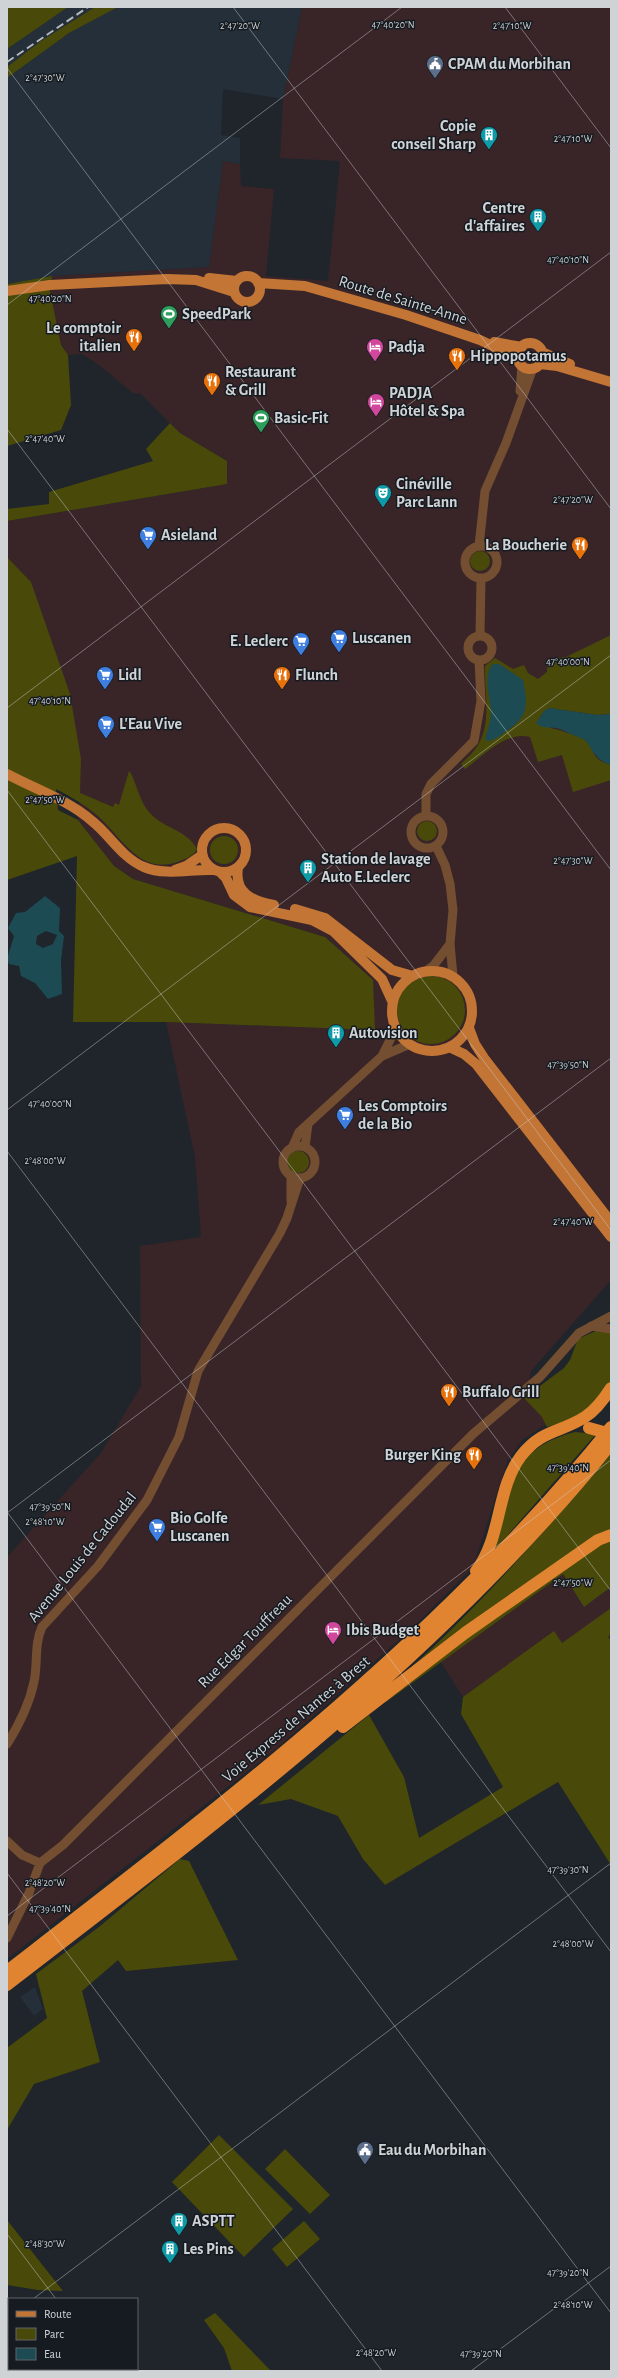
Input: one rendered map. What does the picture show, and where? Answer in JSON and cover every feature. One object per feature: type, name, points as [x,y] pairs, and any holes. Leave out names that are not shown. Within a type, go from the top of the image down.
[{"type":"highway","points":[[413,1640],[421,1625],[481,1563],[488,1552],[512,1470],[529,1447],[545,1433],[584,1417],[598,1405],[611,1388]]},
{"type":"highway","name":"Voie Express de Nantes à Brest","points":[[7,1971],[278,1758],[413,1640],[496,1559],[563,1484],[611,1427]]},
{"type":"highway","points":[[529,1447],[566,1430],[589,1428],[611,1434]]},
{"type":"highway","name":"Voie Express de Nantes à Brest","points":[[7,1986],[279,1771],[389,1677],[468,1602],[537,1530],[611,1444]]},
{"type":"highway","points":[[279,1771],[301,1759],[517,1595],[598,1540],[611,1535]]},
{"type":"main road","points":[[7,291],[50,285],[167,279],[191,276],[237,281],[248,276],[258,282],[258,295],[253,300],[246,302],[239,299],[234,292],[196,280],[167,279]]},
{"type":"main road","points":[[234,292],[237,281]]},
{"type":"main road","name":"Route de Sainte-Anne","points":[[258,282],[305,286],[406,315],[480,340],[522,347],[533,344],[542,352]]},
{"type":"main road","name":"Route de Sainte-Anne","points":[[258,295],[268,291],[317,289]]},
{"type":"main road","name":"Route de Sainte-Anne","points":[[480,340],[520,362],[537,366]]},
{"type":"main road","points":[[520,362],[522,347]]},
{"type":"main road","points":[[587,374],[537,366],[542,352],[587,374],[611,382]]},
{"type":"main road","points":[[7,774],[81,812],[134,862],[157,870],[217,871],[229,872],[238,868],[244,860],[246,848],[241,836],[230,829],[217,829],[209,834],[202,847],[204,861],[217,871],[226,878],[234,894],[250,907],[312,920],[333,931],[382,978],[393,1003],[393,1017],[396,1028],[410,1044],[423,1050],[437,1051],[449,1047],[457,1042],[469,1028],[473,1009],[468,992],[453,976],[440,971],[426,971],[413,976],[401,985],[393,1003]]},
{"type":"main road","points":[[171,871],[186,866],[202,855]]},
{"type":"main road","points":[[238,868],[240,887],[246,896],[253,900],[314,913],[325,918],[392,970],[413,976]]},
{"type":"main road","points":[[469,1028],[475,1044],[484,1058],[611,1222]]},
{"type":"main road","points":[[449,1047],[464,1054],[476,1064],[611,1237]]},
{"type":"street","points":[[519,404],[520,362]]},
{"type":"street","points":[[481,578],[471,574],[466,564],[467,555],[478,546],[485,491],[506,443],[519,404],[537,366]]},
{"type":"street","points":[[478,546],[491,549],[497,562],[494,571],[481,578]]},
{"type":"street","points":[[480,635],[481,578]]},
{"type":"street","points":[[480,635],[488,638],[492,648],[489,656],[479,660],[469,654],[467,647],[473,637],[480,635]]},
{"type":"street","points":[[426,816],[426,794],[431,784],[474,741],[481,701],[479,660]]},
{"type":"street","points":[[426,816],[436,818],[442,826],[442,837],[436,846],[425,848],[420,846],[413,839],[413,824],[426,816]]},
{"type":"street","points":[[436,846],[445,865],[450,884],[453,910],[450,944],[453,976]]},
{"type":"street","points":[[426,971],[434,965],[450,944]]},
{"type":"street","points":[[382,1056],[396,1028]]},
{"type":"street","points":[[292,1148],[305,1147],[313,1154],[314,1167],[309,1175],[295,1176],[284,1168],[283,1163],[285,1155],[292,1148],[299,1132],[382,1056],[410,1044]]},
{"type":"street","points":[[305,1147],[308,1124]]},
{"type":"street","name":"Avenue Louis de Cadoudal","points":[[7,1744],[28,1703],[34,1681],[38,1635],[42,1627],[98,1566],[147,1500],[178,1437],[198,1371],[280,1233],[287,1218],[292,1201],[295,1176]]},
{"type":"street","name":"Rue Edgar Touffreau","points":[[40,1863],[63,1845],[473,1434],[531,1385],[556,1360],[569,1342],[590,1326],[611,1316]]},
{"type":"street","points":[[590,1326],[611,1329]]},
{"type":"street","points":[[7,1841],[22,1855],[40,1863],[29,1893],[7,1938]]},
{"type":"shaded area","points":[[68,7],[95,7],[41,41],[7,67],[7,49]]},
{"type":"shaded area","points":[[118,7],[302,7],[283,99],[223,89],[221,135],[240,138],[240,164],[223,161],[209,267],[52,276],[7,284],[7,78],[69,33]]},
{"type":"shaded area","points":[[302,7],[611,7],[611,1280],[531,1371],[527,1397],[548,1423],[522,1440],[507,1462],[473,1567],[410,1630],[276,1749],[7,1959],[7,1557],[101,1453],[141,1386],[140,1246],[201,1237],[195,1157],[166,1022],[375,1030],[325,937],[133,879],[114,866],[78,820],[81,759],[31,582],[7,557],[7,521],[227,484],[227,461],[180,433],[140,393],[134,394],[99,365],[82,354],[68,355],[61,345],[50,291],[52,276],[209,267],[223,161],[240,164],[241,186],[274,189],[266,276],[328,281],[340,161],[280,158],[283,99]]},
{"type":"shaded area","points":[[563,1574],[584,1607],[611,1587],[611,1639],[598,1632],[562,1643],[554,1632],[463,1697],[440,1661]]},
{"type":"shaded area","points":[[35,1987],[43,2009],[34,2016],[20,1997]]},
{"type":"green space","points":[[7,7],[68,7],[7,49]]},
{"type":"green space","points":[[95,7],[118,7],[69,33],[7,78],[7,67],[41,41]]},
{"type":"green space","points":[[52,276],[50,291],[61,345],[68,355],[71,405],[61,430],[7,446],[7,284]]},
{"type":"green space","points":[[170,423],[180,433],[227,461],[227,484],[7,521],[7,509],[49,504],[49,492],[153,461],[146,449]]},
{"type":"green space","points":[[480,551],[487,554],[490,561],[487,568],[480,571],[473,568],[470,561],[473,554]]},
{"type":"green space","points":[[7,557],[31,582],[70,694],[81,759],[80,793],[113,807],[115,803],[119,805],[129,771],[143,803],[150,813],[162,823],[187,837],[197,849],[191,856],[177,862],[164,865],[152,863],[142,859],[133,852],[99,817],[89,809],[56,789],[58,810],[78,820],[114,866],[133,879],[325,937],[373,980],[375,1030],[166,1022],[73,1022],[77,856],[7,880]]},
{"type":"green space","points":[[611,635],[611,714],[597,715],[549,708],[540,716],[550,728],[557,729],[585,740],[596,757],[604,763],[611,765],[611,780],[573,792],[562,755],[538,762],[530,737],[521,736],[504,741],[495,746],[465,769],[461,764],[476,748],[485,726],[485,666],[495,658],[513,669],[524,665],[528,673],[538,679],[547,672],[548,659],[566,657]]},
{"type":"green space","points":[[427,821],[434,824],[437,831],[434,838],[427,841],[420,838],[417,831],[420,824]]},
{"type":"green space","points":[[224,836],[234,840],[238,850],[234,860],[224,864],[214,860],[210,850],[214,840]]},
{"type":"green space","points":[[431,976],[444,979],[455,986],[462,997],[465,1010],[462,1023],[455,1034],[444,1041],[431,1044],[418,1041],[407,1034],[400,1023],[397,1010],[400,997],[407,986],[418,979]]},
{"type":"green space","points":[[298,1151],[306,1154],[309,1162],[306,1170],[298,1173],[290,1170],[287,1162],[290,1154]]},
{"type":"green space","points":[[598,1330],[611,1333],[610,1384],[589,1410],[570,1420],[547,1427],[542,1417],[524,1398],[564,1368],[570,1360],[578,1339]]},
{"type":"green space","points":[[575,1432],[596,1434],[491,1554],[515,1475],[520,1466],[533,1452],[548,1442]]},
{"type":"green space","points":[[611,1454],[611,1587],[584,1607],[563,1574],[386,1702],[381,1694],[412,1667],[472,1609],[529,1548]]},
{"type":"green space","points":[[611,1608],[611,1631],[608,1638],[611,1639],[611,1865],[558,1782],[385,1885],[363,1859],[338,1816],[291,1799],[258,1805],[369,1715],[404,1777],[419,1838],[503,1787],[461,1714],[463,1697],[554,1631],[562,1643]]},
{"type":"green space","points":[[180,1859],[189,1861],[238,1960],[126,1971],[118,1960],[82,1991],[100,2062],[34,2084],[7,2130],[7,2048],[47,2018],[36,1974],[99,1927]]},
{"type":"green space","points":[[219,2135],[293,2209],[244,2257],[172,2182]]},
{"type":"green space","points":[[285,2149],[330,2195],[310,2214],[265,2169]]},
{"type":"green space","points":[[7,2220],[63,2291],[38,2290],[7,2285]]},
{"type":"green space","points":[[304,2221],[320,2239],[287,2267],[272,2249]]},
{"type":"green space","points":[[215,2313],[271,2371],[232,2371],[224,2348],[204,2320]]},
{"type":"water","points":[[493,664],[499,664],[523,680],[526,704],[523,716],[519,721],[493,740],[488,741],[485,739],[490,723],[491,713],[488,674]]},
{"type":"water","points":[[549,708],[597,715],[611,714],[611,765],[599,759],[583,739],[560,729],[545,727],[536,723],[544,711]]},
{"type":"water","points":[[45,896],[60,908],[59,931],[64,936],[61,960],[62,994],[48,999],[35,983],[21,976],[19,966],[9,964],[7,959],[14,936],[8,928],[16,913],[25,912]],"holes":[[[46,931],[57,935],[53,944],[43,948],[36,944],[37,936]]]},
{"type":"railway","points":[[7,62],[88,7]]},
{"type":"place","name":"CPAM du Morbihan","points":[[435,79]]},
{"type":"place","name":"Copie conseil Sharp","points":[[489,150]]},
{"type":"place","name":"Centre d'affaires","points":[[538,232]]},
{"type":"place","name":"SpeedPark","points":[[169,329]]},
{"type":"place","name":"Le comptoir italien","points":[[134,352]]},
{"type":"place","name":"Padja","points":[[375,362]]},
{"type":"place","name":"Hippopotamus","points":[[457,371]]},
{"type":"place","name":"Restaurant & Grill","points":[[212,396]]},
{"type":"place","name":"PADJA Hôtel & Spa","points":[[376,417]]},
{"type":"place","name":"Basic-Fit","points":[[261,433]]},
{"type":"place","name":"Cinéville Parc Lann","points":[[383,508]]},
{"type":"place","name":"Asieland","points":[[148,550]]},
{"type":"place","name":"La Boucherie","points":[[580,560]]},
{"type":"place","name":"Luscanen","points":[[339,653]]},
{"type":"place","name":"E. Leclerc","points":[[301,656]]},
{"type":"place","name":"Lidl","points":[[105,690]]},
{"type":"place","name":"Flunch","points":[[282,690]]},
{"type":"place","name":"L'Eau Vive","points":[[106,739]]},
{"type":"place","name":"Station de lavage Auto E.Leclerc","points":[[308,883]]},
{"type":"place","name":"Autovision","points":[[336,1048]]},
{"type":"place","name":"Les Comptoirs de la Bio","points":[[345,1130]]},
{"type":"place","name":"Buffalo Grill","points":[[449,1407]]},
{"type":"place","name":"Burger King","points":[[474,1470]]},
{"type":"place","name":"Bio Golfe Luscanen","points":[[157,1542]]},
{"type":"place","name":"Ibis Budget","points":[[333,1645]]},
{"type":"place","name":"Eau du Morbihan","points":[[365,2165]]},
{"type":"place","name":"ASPTT","points":[[179,2236]]},
{"type":"place","name":"Les Pins","points":[[170,2264]]}]
